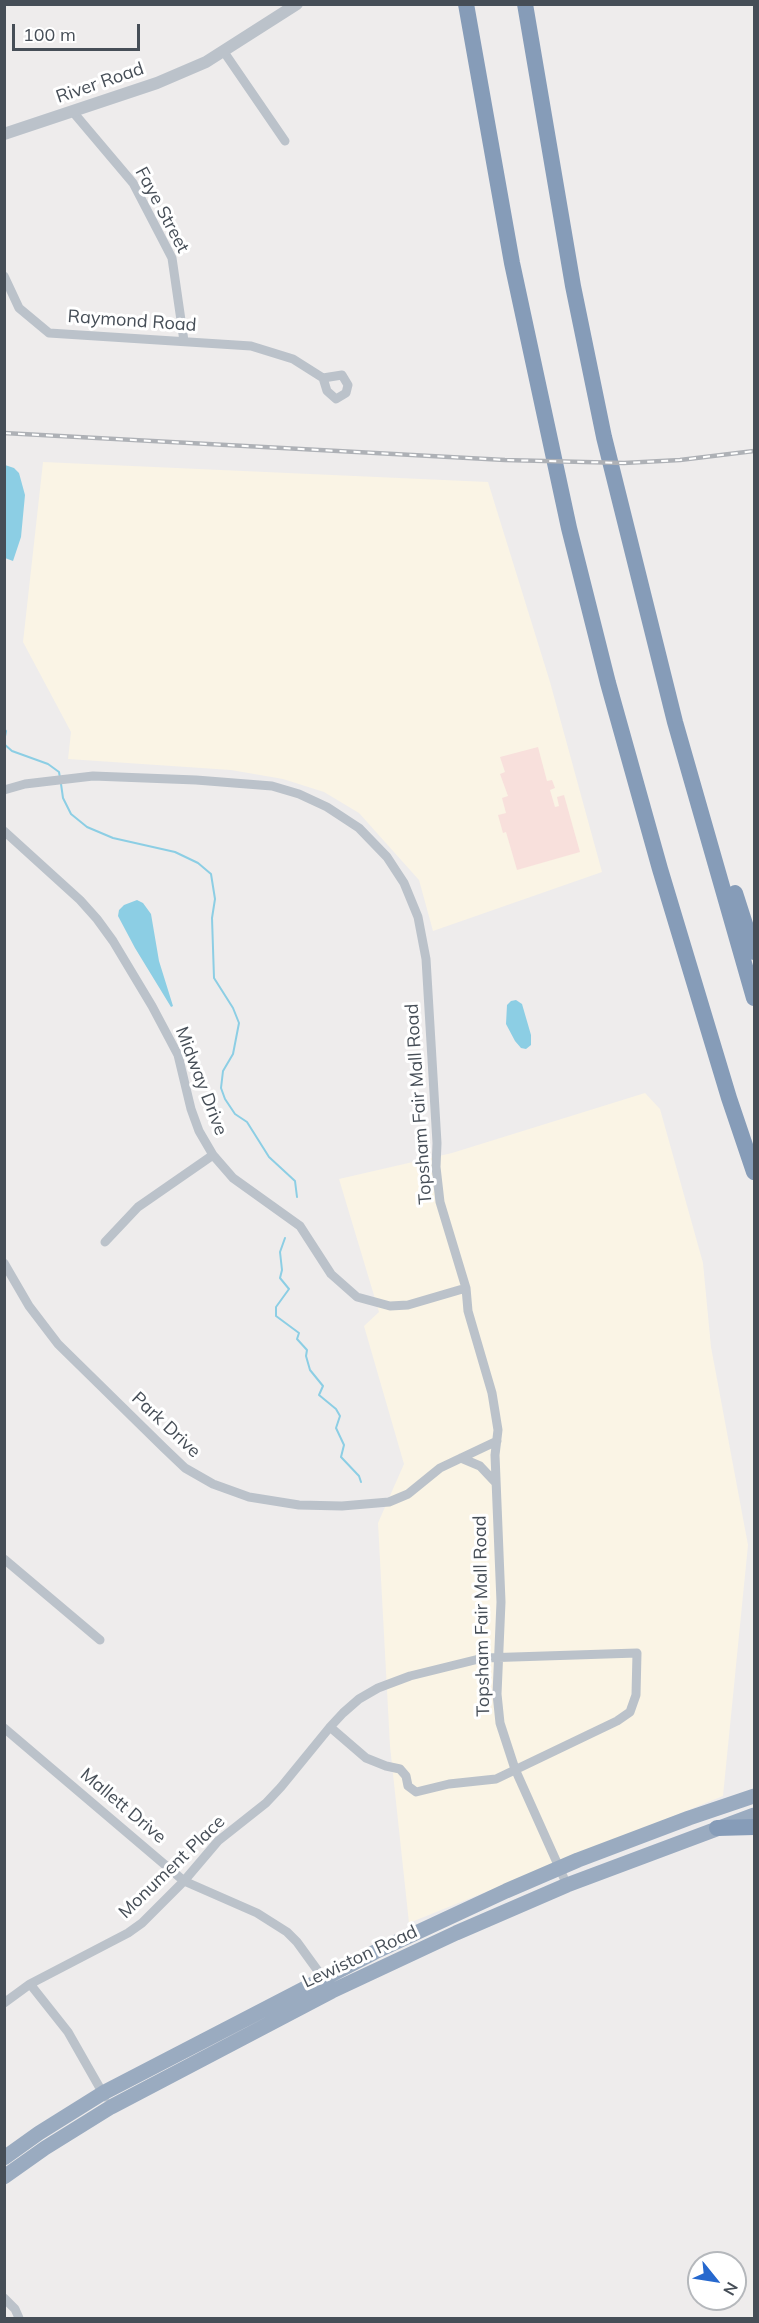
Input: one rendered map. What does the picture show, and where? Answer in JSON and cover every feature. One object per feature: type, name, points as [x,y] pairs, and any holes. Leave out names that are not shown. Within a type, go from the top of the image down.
[{"type":"highway","points":[[466,4],[512,263],[560,489],[608,683],[660,869],[729,1098],[754,1172]]},
{"type":"highway","points":[[525,4],[573,286],[604,437],[675,722],[754,998]]},
{"type":"highway","points":[[702,817],[712,825],[754,952]]},
{"type":"highway","name":"Lewiston Road","points":[[4,2158],[103,2093],[322,1978],[506,1891],[689,1818],[754,1796]]},
{"type":"highway","name":"Lewiston Road","points":[[4,2177],[45,2148],[111,2107],[332,1991],[456,1933],[567,1885],[754,1815]]},
{"type":"highway","points":[[717,1828],[754,1827]]},
{"type":"street","name":"River Road","points":[[4,134],[179,74],[224,52],[297,4]]},
{"type":"street","points":[[224,52],[285,141]]},
{"type":"street","name":"Faye Street","points":[[73,112],[133,183],[172,258],[184,341]]},
{"type":"street","name":"Raymond Road","points":[[5,278],[20,308],[49,333],[251,346],[293,359],[323,378]]},
{"type":"street","name":"Topsham Fair Mall Road","points":[[4,790],[25,784],[93,776],[272,786],[299,794],[338,814],[359,828],[387,857],[404,883],[418,917],[426,959],[437,1143],[436,1167],[440,1202],[466,1288],[468,1311],[492,1393],[498,1430],[495,1482],[501,1602],[498,1704],[500,1723],[514,1769],[567,1885]]},
{"type":"street","name":"Midway Drive","points":[[4,831],[66,885],[97,919],[113,941],[178,1055],[190,1109],[213,1155],[245,1189],[291,1217],[300,1226],[331,1274],[357,1297],[390,1306],[408,1305],[466,1288]]},
{"type":"street","points":[[105,1242],[138,1207],[213,1155]]},
{"type":"street","name":"Park Drive","points":[[4,1263],[29,1306],[58,1344],[185,1468],[213,1484],[249,1497],[299,1505],[379,1504],[402,1498],[419,1487],[440,1468],[497,1441]]},
{"type":"street","points":[[461,1458],[480,1466],[495,1482]]},
{"type":"street","points":[[4,1558],[100,1640]]},
{"type":"street","name":"Monument Place","points":[[4,2003],[30,1984],[128,1933],[162,1904],[221,1837],[252,1816],[274,1795],[330,1728],[359,1699],[378,1688],[410,1676],[483,1658],[637,1653],[636,1695],[630,1712],[617,1721],[514,1769]]},
{"type":"street","name":"Mallett Drive","points":[[4,1728],[184,1881],[276,1924],[297,1942],[332,1991]]},
{"type":"street","points":[[330,1728],[366,1758],[400,1769],[406,1776],[408,1786],[416,1792],[449,1784],[496,1779],[514,1769]]},
{"type":"street","points":[[30,1984],[68,2032],[111,2107]]},
{"type":"street","points":[[4,2298],[15,2309],[19,2319]]},
{"type":"shaded area","points":[[43,462],[488,482],[550,682],[602,872],[433,931],[419,880],[359,813],[324,792],[283,779],[231,770],[68,759],[71,732],[23,642]]},
{"type":"shaded area","points":[[538,747],[547,781],[552,780],[555,788],[550,790],[555,807],[559,806],[557,797],[564,795],[580,852],[517,870],[506,832],[503,833],[498,815],[506,813],[502,798],[508,796],[500,774],[505,772],[500,757]]},
{"type":"shaded area","points":[[645,1093],[660,1109],[703,1263],[711,1347],[748,1545],[723,1796],[409,1923],[390,1746],[378,1523],[404,1464],[364,1326],[379,1312],[339,1179],[452,1153]]},
{"type":"water","points":[[5,465],[14,468],[19,473],[25,495],[21,537],[13,561],[5,558]]},
{"type":"water","points":[[137,900],[143,903],[151,914],[159,961],[173,1006],[171,1007],[118,916],[119,910],[124,905]]},
{"type":"water","points":[[516,1000],[522,1004],[531,1035],[531,1045],[526,1049],[521,1048],[515,1041],[506,1024],[507,1005]]},
{"type":"waterway","points":[[4,729],[6,731],[4,742]]},
{"type":"waterway","points":[[4,744],[12,751],[48,764],[59,772],[60,778]]},
{"type":"waterway","points":[[61,784],[63,798],[71,814],[87,827],[113,838],[175,852],[198,863],[211,874],[215,899],[212,918],[214,978],[233,1008],[239,1023],[233,1054],[223,1071],[221,1088],[235,1114],[247,1122],[269,1157],[295,1181],[297,1197]]},
{"type":"waterway","points":[[285,1238],[280,1252],[282,1270],[280,1278],[289,1289],[276,1307],[276,1316],[299,1333],[297,1339],[307,1350],[306,1356],[310,1370],[323,1386],[319,1395],[336,1409],[340,1416],[336,1428],[344,1445],[341,1457],[359,1476],[361,1482]]},
{"type":"railway","points":[[4,433],[505,460],[624,463],[680,460],[754,451]]}]
